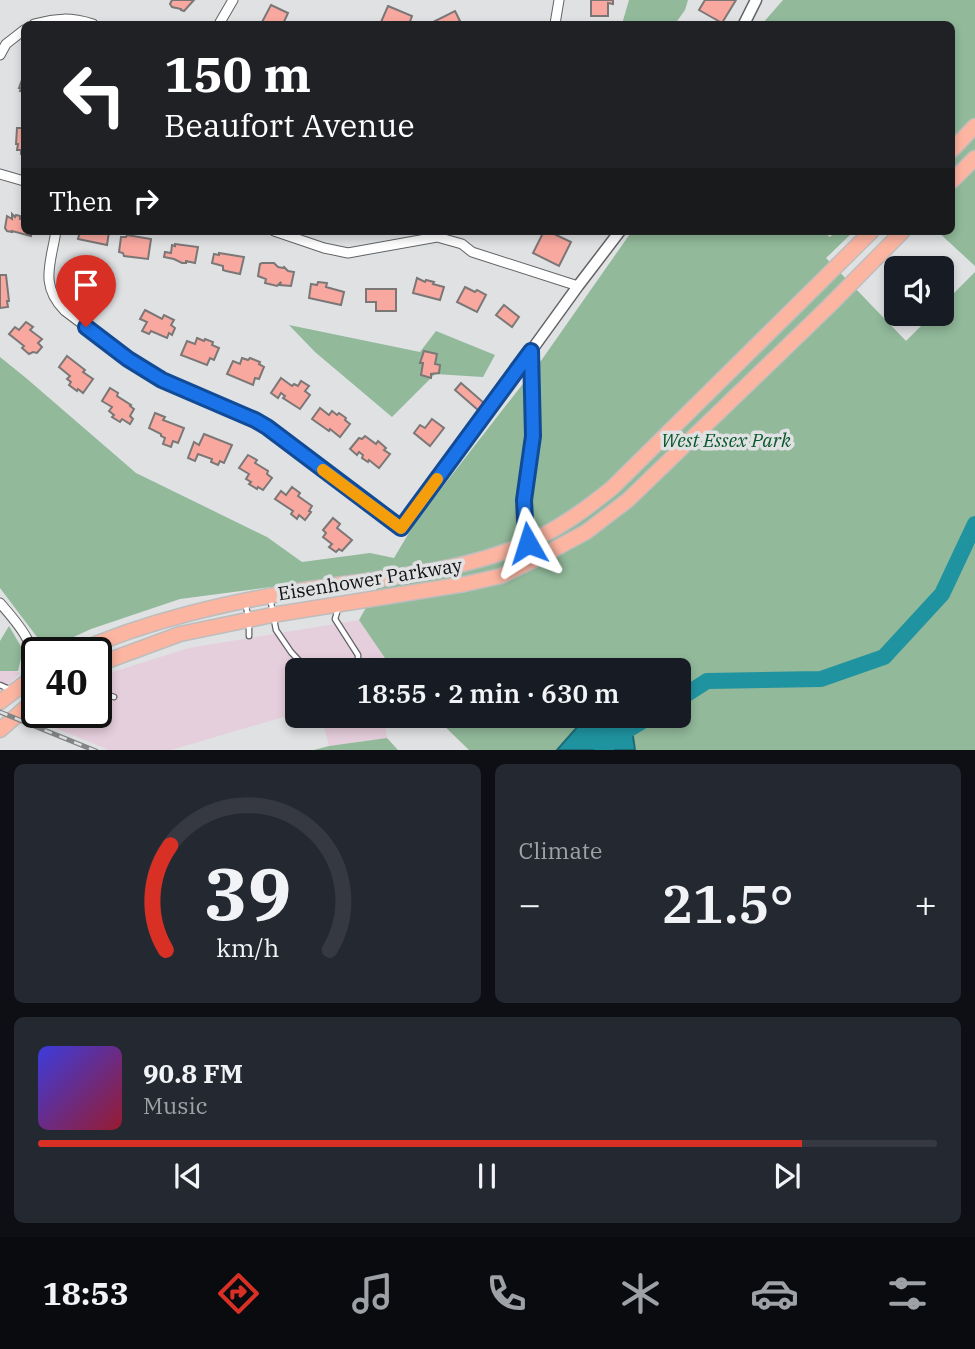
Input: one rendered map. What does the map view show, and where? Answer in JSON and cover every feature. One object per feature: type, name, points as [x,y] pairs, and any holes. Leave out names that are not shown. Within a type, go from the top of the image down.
[{"type":"main road","points":[[955,147],[975,126]]},
{"type":"main road","points":[[955,178],[975,158]]},
{"type":"main road","name":"Eisenhower Parkway","points":[[112,637],[185,614],[310,588],[383,579],[466,563],[528,543],[577,516],[612,488],[868,235]]},
{"type":"main road","name":"Eisenhower Parkway","points":[[112,658],[180,634],[272,615],[501,576],[536,559],[586,532],[628,500],[899,235]]},
{"type":"main road","points":[[0,702],[7,688]]},
{"type":"main road","points":[[0,730],[21,712]]},
{"type":"street","points":[[221,21],[233,0]]},
{"type":"street","points":[[556,21],[559,0]]},
{"type":"street","points":[[746,21],[757,0]]},
{"type":"street","points":[[46,21],[57,18],[82,21]]},
{"type":"street","points":[[0,55],[6,44],[21,32]]},
{"type":"street","points":[[0,174],[21,180]]},
{"type":"street","points":[[55,235],[48,276],[49,286],[55,300],[65,311],[144,370],[267,427],[401,528],[617,235]]},
{"type":"street","points":[[286,235],[348,253],[437,237],[462,244],[472,252],[578,286]]},
{"type":"street","points":[[531,351],[533,436],[524,500],[528,543],[536,559]]},
{"type":"street","points":[[0,603],[25,637]]},
{"type":"lane","points":[[270,596],[276,630],[297,658]]},
{"type":"lane","points":[[244,601],[249,620],[249,636]]},
{"type":"lane","points":[[339,604],[335,619],[358,658]]},
{"type":"shaded area","points":[[359,620],[385,658],[285,658],[285,717],[171,750],[109,750],[55,728],[112,728],[112,672],[189,648]]},
{"type":"shaded area","points":[[0,666],[20,673],[0,693]]},
{"type":"shaded area","points":[[324,728],[386,728],[387,738],[329,746]]},
{"type":"green space","points":[[629,0],[688,0],[677,21],[623,21]]},
{"type":"green space","points":[[783,0],[975,0],[975,266],[941,235],[955,235],[955,21],[765,21]]},
{"type":"green space","name":"West Essex Park","points":[[629,235],[850,235],[826,258],[884,318],[884,326],[892,326],[906,341],[921,326],[954,326],[954,293],[975,272],[975,750],[635,750],[632,728],[691,728],[691,658],[385,658],[359,620],[386,572],[180,599],[74,637],[37,637],[0,588],[0,357],[136,473],[267,537],[302,562],[370,553],[394,558],[416,521],[543,358]]},
{"type":"green space","points":[[289,325],[420,352],[436,331],[495,355],[483,377],[435,374],[392,417],[315,352]]},
{"type":"green space","points":[[9,626],[21,647],[18,671],[0,671],[0,641]]},
{"type":"green space","points":[[446,728],[587,728],[565,750],[469,750]]},
{"type":"green space","points":[[387,738],[398,750],[314,750],[329,746]]},
{"type":"water","points":[[576,728],[632,728],[635,750],[557,750]]},
{"type":"building","points":[[172,0],[194,0],[184,11],[172,7]]},
{"type":"building","points":[[591,0],[613,0],[613,4],[608,3],[608,16],[591,16]]},
{"type":"building","points":[[705,0],[736,0],[723,21],[699,10]]},
{"type":"building","points":[[271,5],[288,13],[284,21],[263,21]]},
{"type":"building","points":[[388,6],[412,16],[410,21],[381,21]]},
{"type":"building","points":[[455,11],[460,21],[435,21]]},
{"type":"building","points":[[17,128],[21,128],[21,150],[17,150]]},
{"type":"building","points":[[12,214],[15,217],[20,216],[21,233],[7,231],[5,228],[7,216],[12,219]]},
{"type":"building","points":[[79,235],[109,235],[107,245],[78,239]]},
{"type":"building","points":[[127,235],[151,239],[148,259],[124,256],[119,252],[121,237]]},
{"type":"building","points":[[542,235],[556,235],[571,242],[559,266],[533,253]]},
{"type":"building","points":[[172,245],[198,247],[195,263],[182,263],[164,257],[165,252],[171,253]]},
{"type":"building","points":[[214,254],[244,257],[240,274],[223,270],[223,266],[212,263]]},
{"type":"building","points":[[262,263],[274,263],[294,272],[291,286],[280,285],[281,282],[277,286],[265,283],[266,279],[258,276]]},
{"type":"building","points":[[0,275],[6,275],[9,301],[8,307],[0,308]]},
{"type":"building","points":[[417,278],[444,287],[440,300],[413,293]]},
{"type":"building","points":[[318,282],[327,283],[326,287],[344,292],[341,305],[309,298],[311,284],[317,285]]},
{"type":"building","points":[[465,287],[486,295],[477,312],[457,302]]},
{"type":"building","points":[[366,289],[396,289],[396,311],[376,311],[376,302],[366,302]]},
{"type":"building","points":[[504,305],[519,317],[512,327],[496,315]]},
{"type":"building","points":[[145,310],[162,319],[164,315],[174,320],[171,325],[175,328],[172,335],[169,333],[167,338],[151,331],[149,334],[142,331],[147,322],[140,319]]},
{"type":"building","points":[[26,322],[33,327],[30,330],[42,339],[38,343],[42,347],[37,353],[29,354],[22,348],[24,346],[9,334],[15,327],[19,330]]},
{"type":"building","points":[[197,338],[213,342],[212,345],[219,348],[214,360],[210,358],[207,365],[181,355],[187,341],[195,344]]},
{"type":"building","points":[[424,351],[437,354],[435,364],[440,365],[439,373],[431,374],[431,378],[421,375],[423,363],[420,363]]},
{"type":"building","points":[[67,356],[93,379],[83,393],[69,385],[71,382],[67,379],[70,376],[59,367]]},
{"type":"building","points":[[242,358],[260,362],[264,367],[253,385],[227,374],[233,361],[240,364]]},
{"type":"building","points":[[281,378],[292,386],[298,386],[301,381],[309,386],[305,391],[310,395],[300,409],[283,398],[285,396],[281,393],[278,398],[271,393]]},
{"type":"building","points":[[461,383],[484,403],[478,410],[455,390]]},
{"type":"building","points":[[110,388],[134,409],[130,424],[112,417],[114,415],[109,411],[112,407],[102,401]]},
{"type":"building","points":[[320,408],[329,415],[332,411],[346,418],[350,424],[340,437],[312,419]]},
{"type":"building","points":[[155,413],[165,417],[163,420],[184,428],[178,443],[173,441],[171,447],[163,444],[165,438],[149,428]]},
{"type":"building","points":[[432,419],[444,428],[430,446],[414,433],[420,425],[425,428]]},
{"type":"building","points":[[204,434],[232,445],[224,463],[220,461],[218,465],[211,462],[212,459],[198,454],[195,461],[188,458],[194,442],[199,445]]},
{"type":"building","points":[[365,436],[376,444],[378,441],[390,454],[379,468],[362,458],[363,455],[359,452],[357,455],[350,449],[359,438]]},
{"type":"building","points":[[248,455],[257,460],[255,463],[268,471],[267,474],[272,478],[263,490],[249,484],[251,482],[246,479],[249,474],[239,468]]},
{"type":"building","points":[[292,487],[300,493],[298,496],[312,506],[305,520],[299,515],[297,519],[291,514],[293,511],[275,499],[281,491],[286,495]]},
{"type":"building","points":[[333,518],[340,524],[337,528],[352,540],[342,551],[339,549],[336,552],[329,547],[332,544],[323,537],[326,533],[323,530]]},
{"type":"waterway","points":[[691,691],[707,681],[821,679],[884,657],[942,594],[975,524]]},
{"type":"waterway","points":[[603,750],[613,739],[631,728]]},
{"type":"railway","points":[[0,712],[94,750]]},
{"type":"slow traffic","points":[[323,470],[401,528],[437,479]]},
{"type":"route","points":[[86,327],[128,359],[162,380],[267,427],[401,528],[531,351],[533,436],[524,500],[528,543]]}]
